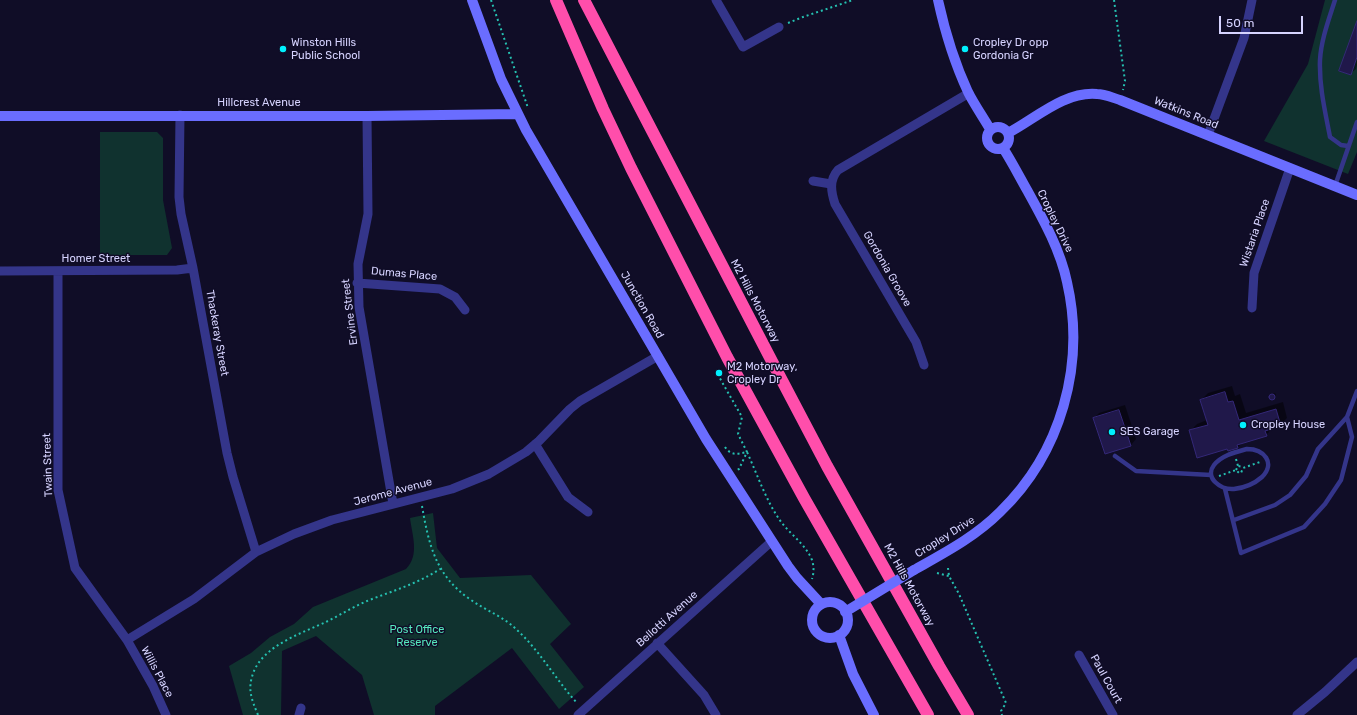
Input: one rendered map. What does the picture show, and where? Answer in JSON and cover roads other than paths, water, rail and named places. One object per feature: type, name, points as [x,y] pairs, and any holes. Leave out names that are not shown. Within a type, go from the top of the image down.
[{"type":"highway","points":[[556,0],[603,109],[631,168],[727,357],[804,498],[928,715]]},
{"type":"highway","name":"M2 Hills Motorway","points":[[584,0],[827,466],[968,715]]},
{"type":"street","name":"Junction Road","points":[[472,0],[517,114],[729,475],[788,566],[821,604]]},
{"type":"street","points":[[716,0],[743,47],[779,27]]},
{"type":"street","points":[[938,0],[952,51],[969,93],[990,129]]},
{"type":"street","points":[[1208,135],[1244,38],[1252,0]]},
{"type":"street","points":[[813,181],[831,184],[834,175],[838,170],[969,93]]},
{"type":"street","name":"Watkins Road","points":[[1008,133],[1056,105],[1076,96],[1097,94],[1120,100],[1357,195]]},
{"type":"street","name":"Hillcrest Avenue","points":[[0,116],[367,116],[517,114]]},
{"type":"street","name":"Thackeray Street","points":[[180,115],[179,197],[181,214],[193,268],[227,454],[256,552]]},
{"type":"street","name":"Ervine Street","points":[[367,116],[368,214],[358,256],[357,283],[359,307],[393,504]]},
{"type":"street","points":[[994,127],[1002,127],[1008,133],[1008,143],[1003,148],[992,148],[987,142],[986,135],[990,129],[994,127]]},
{"type":"street","name":"Cropley Drive","points":[[845,612],[962,542],[992,520],[1030,478],[1051,441],[1065,406],[1073,358],[1074,322],[1067,280],[1055,244],[1045,223],[1003,148]]},
{"type":"street","name":"Wistaria Place","points":[[1252,308],[1254,273],[1290,168]]},
{"type":"street","name":"Gordonia Groove","points":[[831,184],[832,196],[835,204],[916,342],[924,365]]},
{"type":"street","name":"Homer Street","points":[[0,271],[177,270],[193,268]]},
{"type":"street","name":"Twain Street","points":[[58,271],[58,490],[75,568],[126,640]]},
{"type":"street","name":"Dumas Place","points":[[357,283],[440,289],[455,297],[465,310]]},
{"type":"street","name":"Jerome Avenue","points":[[126,640],[194,598],[256,552],[315,526],[452,489],[478,479],[510,462],[535,444],[574,405],[658,356]]},
{"type":"street","points":[[535,444],[568,497],[588,512]]},
{"type":"street","name":"Bellotti Avenue","points":[[578,715],[772,540]]},
{"type":"street","points":[[826,602],[837,604],[845,612],[847,621],[846,627],[839,635],[834,637],[822,636],[814,629],[812,618],[814,612],[821,604],[826,602]]},
{"type":"street","points":[[839,635],[853,674],[874,715]]},
{"type":"street","name":"Willis Place","points":[[126,640],[153,686],[166,715]]},
{"type":"street","points":[[657,643],[704,695],[716,715]]},
{"type":"street","name":"Paul Court","points":[[1079,655],[1112,715]]},
{"type":"street","points":[[1297,715],[1325,692],[1357,662]]},
{"type":"lane","points":[[1335,0],[1328,21],[1320,59],[1320,84],[1330,137],[1341,145],[1348,146]]},
{"type":"lane","points":[[1335,186],[1357,122]]},
{"type":"lane","points":[[1234,520],[1275,505],[1290,495],[1306,476],[1318,449],[1347,417],[1357,391]]},
{"type":"lane","points":[[1225,489],[1234,520],[1241,553],[1304,527],[1325,504],[1341,480],[1352,437],[1347,417]]},
{"type":"lane","points":[[1247,449],[1256,450],[1264,454],[1267,460],[1268,468],[1266,472],[1256,481],[1246,486],[1234,489],[1225,489],[1217,484],[1212,477],[1212,469],[1215,464],[1234,452],[1247,449]]},
{"type":"lane","points":[[1115,456],[1136,471],[1212,477]]},
{"type":"place","name":"Winston Hills Public School","points":[[283,49]]},
{"type":"place","name":"Cropley Dr opp Gordonia Gr","points":[[965,49]]},
{"type":"place","name":"M2 Motorway, Cropley Dr","points":[[719,373]]},
{"type":"place","name":"Cropley House","points":[[1243,425]]},
{"type":"place","name":"SES Garage","points":[[1112,432]]},
{"type":"park label","name":"Post Office Reserve","points":[[417,636]]}]
